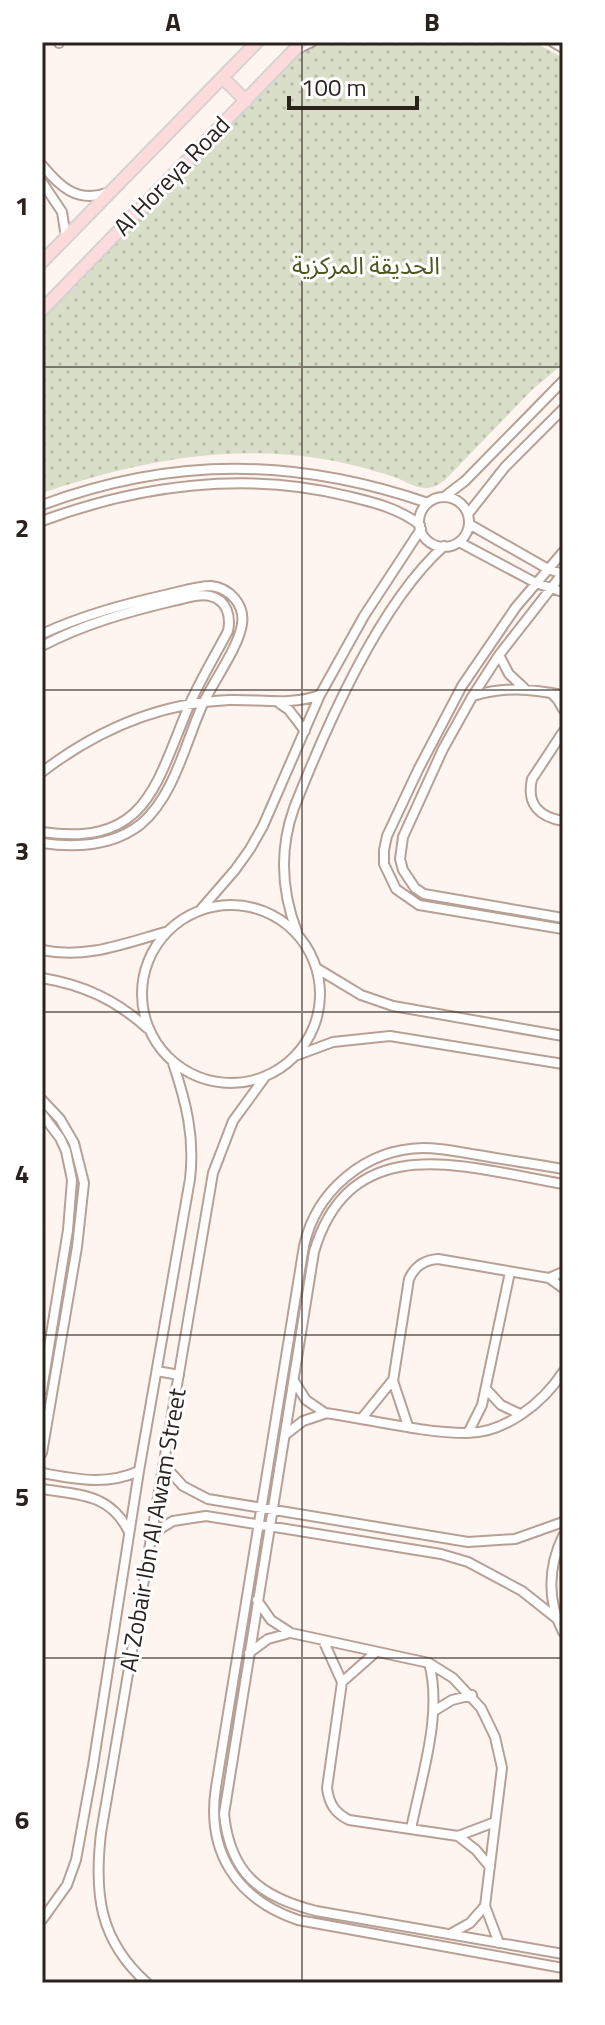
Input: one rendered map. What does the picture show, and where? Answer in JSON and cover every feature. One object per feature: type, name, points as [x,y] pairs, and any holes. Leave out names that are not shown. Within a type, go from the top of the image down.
[{"type":"main road","name":"Al Horeya Road","points":[[42,262],[257,42]]},
{"type":"main road","name":"Al Horeya Road","points":[[42,310],[297,46]]},
{"type":"main road","points":[[223,78],[246,101]]},
{"type":"street","points":[[297,46],[312,42]]},
{"type":"street","points":[[553,42],[563,48]]},
{"type":"street","points":[[42,165],[60,186],[76,194],[94,196],[112,191]]},
{"type":"street","points":[[42,182],[62,212],[66,237]]},
{"type":"street","points":[[201,910],[250,849],[320,695],[364,616],[420,527],[421,513],[428,503],[444,497],[465,481],[563,381]]},
{"type":"street","points":[[297,933],[287,900],[283,865],[287,827],[352,678],[411,581],[444,546],[459,542],[466,534],[469,519],[505,467],[563,409]]},
{"type":"street","points":[[42,505],[106,484],[146,475],[228,467],[309,472],[363,483],[428,503]]},
{"type":"street","points":[[42,521],[141,493],[189,486],[249,483],[306,487],[362,499],[400,512],[420,527],[430,542],[444,546]]},
{"type":"street","points":[[444,497],[459,501],[469,519],[548,569],[563,573],[499,655],[472,697],[443,749],[403,837],[400,859],[408,879],[424,894],[558,917],[563,911]]},
{"type":"street","points":[[459,542],[536,583],[563,592]]},
{"type":"street","points":[[563,552],[497,633],[447,713],[387,836],[384,850],[388,877],[406,899],[419,905],[563,929]]},
{"type":"street","points":[[42,634],[115,610],[209,586],[230,594],[242,612],[242,623],[168,787],[142,823],[102,843],[42,843]]},
{"type":"street","points":[[42,646],[115,610],[200,595],[217,599],[229,613],[228,631],[190,704],[158,783],[142,806],[132,815],[95,833],[68,835],[42,832]]},
{"type":"street","points":[[499,655],[509,674],[525,688]]},
{"type":"street","points":[[472,697],[507,688],[563,695]]},
{"type":"street","points":[[550,693],[563,709]]},
{"type":"street","points":[[42,772],[85,742],[141,716],[204,702],[254,700],[279,703],[320,695]]},
{"type":"street","points":[[279,703],[289,710],[305,731]]},
{"type":"street","points":[[563,732],[532,779],[530,788],[539,812],[546,818],[563,821]]},
{"type":"street","points":[[221,905],[252,907],[281,919],[297,933],[310,950],[321,984],[319,1015],[314,1030],[297,1055],[265,1077],[246,1082],[217,1082],[189,1073],[173,1063],[148,1029],[142,1009],[141,989],[149,958],[166,932],[182,919],[221,905]]},
{"type":"street","points":[[489,917],[491,906]]},
{"type":"street","points":[[42,950],[54,953],[94,952],[166,932]]},
{"type":"street","points":[[318,969],[361,995],[393,1006],[563,1036]]},
{"type":"street","points":[[42,978],[72,983],[94,991],[148,1029]]},
{"type":"street","points":[[297,1055],[342,1040],[390,1036],[563,1064]]},
{"type":"street","name":"Al Zobair Ibn Al Awam Street","points":[[42,1920],[59,1900],[73,1871],[193,1159],[190,1119],[173,1063]]},
{"type":"street","name":"Al Zobair Ibn Al Awam Street","points":[[147,1983],[116,1946],[100,1906],[97,1878],[99,1850],[213,1173],[233,1121],[265,1077]]},
{"type":"street","points":[[42,1100],[60,1119],[74,1143],[82,1169],[84,1197],[42,1453]]},
{"type":"street","points":[[42,1114],[66,1151],[72,1180],[68,1230],[42,1390]]},
{"type":"street","points":[[563,1169],[421,1148],[377,1158],[351,1172],[330,1193],[313,1217],[304,1246],[213,1802],[219,1848],[234,1876],[256,1899],[283,1915],[563,1968]]},
{"type":"street","points":[[563,1184],[441,1163],[400,1165],[362,1182],[340,1201],[318,1238],[224,1800],[228,1840],[244,1872],[265,1893],[278,1900],[316,1911],[563,1954]]},
{"type":"street","points":[[408,1426],[393,1381],[409,1279],[416,1267],[438,1259],[549,1278],[563,1288]]},
{"type":"street","points":[[468,1433],[486,1389],[510,1272]]},
{"type":"street","points":[[549,1278],[563,1272]]},
{"type":"street","points":[[42,1345],[50,1337]]},
{"type":"street","points":[[157,1371],[179,1375]]},
{"type":"street","points":[[294,1381],[306,1400],[325,1413],[468,1433],[495,1427],[537,1404],[563,1372]]},
{"type":"street","points":[[362,1418],[393,1381]]},
{"type":"street","points":[[486,1389],[501,1405],[520,1414]]},
{"type":"street","points":[[285,1435],[303,1421],[325,1413]]},
{"type":"street","points":[[164,1465],[183,1486],[222,1502],[468,1542],[515,1539],[563,1522]]},
{"type":"street","points":[[42,1473],[96,1481],[118,1479],[139,1471]]},
{"type":"street","points":[[42,1489],[103,1501],[123,1519],[129,1532]]},
{"type":"street","points":[[153,1533],[173,1521],[195,1516],[441,1554],[468,1562],[522,1591],[556,1618]]},
{"type":"street","points":[[563,1536],[551,1573],[551,1596],[563,1632]]},
{"type":"street","points":[[257,1600],[271,1620],[291,1633],[429,1663],[472,1695],[489,1722],[500,1752],[502,1768],[485,1906],[499,1943]]},
{"type":"street","points":[[249,1653],[268,1639],[291,1633]]},
{"type":"street","points":[[323,1640],[342,1682],[327,1788],[331,1804],[341,1816],[349,1820],[458,1836],[495,1822]]},
{"type":"street","points":[[342,1682],[376,1652]]},
{"type":"street","points":[[411,1829],[434,1711],[434,1687],[429,1663]]},
{"type":"street","points":[[434,1711],[452,1700],[472,1695]]},
{"type":"street","points":[[93,1766],[112,1769]]},
{"type":"street","points":[[458,1836],[476,1850],[490,1867]]},
{"type":"street","points":[[450,1934],[470,1923],[485,1906]]},
{"type":"street","points":[[313,1923],[316,1911]]},
{"type":"green space","name":"الحديقة المركزية","points":[[310,42],[534,42],[563,58],[563,364],[533,389],[445,480],[432,487],[419,487],[375,471],[327,460],[246,453],[143,465],[42,493],[42,318]]}]
